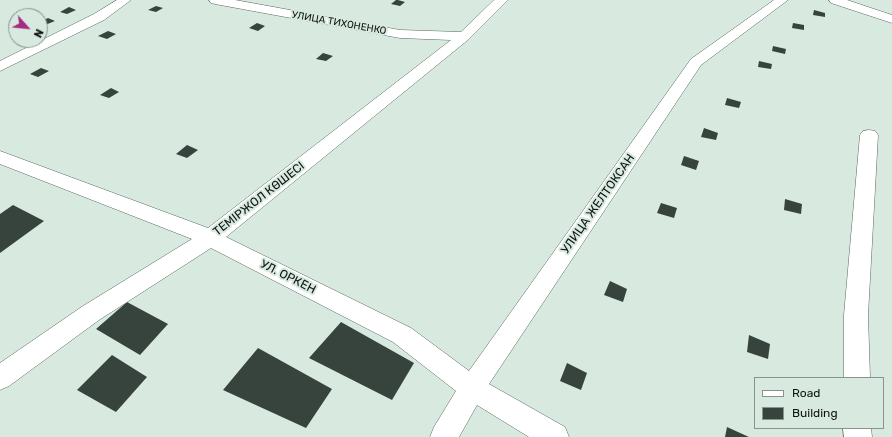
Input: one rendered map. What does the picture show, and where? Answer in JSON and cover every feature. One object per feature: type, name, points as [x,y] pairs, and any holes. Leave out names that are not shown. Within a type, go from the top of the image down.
[{"type":"street","points":[[0,67],[99,17],[126,0]]},
{"type":"street","name":"УЛИЦА ТИХОНЕНКО","points":[[215,0],[400,34],[464,36]]},
{"type":"street","name":"ТЕМІРЖОЛ КӨШЕСІ","points":[[0,378],[91,313],[210,238],[464,36],[502,0]]},
{"type":"street","name":"УЛИЦА ЖЕЛТОКСАН","points":[[444,437],[472,388],[696,62],[782,0]]},
{"type":"street","points":[[835,0],[892,19]]},
{"type":"street","points":[[857,377],[856,315],[869,135]]},
{"type":"street","name":"УЛ. ОРКЕН","points":[[0,157],[188,228],[210,238],[402,335],[472,388],[555,437]]},
{"type":"building","points":[[396,0],[405,2],[400,6],[391,4]]},
{"type":"building","points":[[156,6],[163,8],[156,12],[148,10]]},
{"type":"building","points":[[69,7],[76,10],[67,14],[60,12]]},
{"type":"building","points":[[814,10],[825,13],[825,17],[813,15]]},
{"type":"building","points":[[48,18],[55,21],[48,24]]},
{"type":"building","points":[[257,23],[265,26],[258,31],[249,28]]},
{"type":"building","points":[[793,23],[804,25],[804,30],[792,28]]},
{"type":"building","points":[[108,31],[116,34],[107,39],[98,36]]},
{"type":"building","points":[[773,46],[786,49],[785,54],[772,51]]},
{"type":"building","points":[[323,53],[333,56],[326,61],[316,59]]},
{"type":"building","points":[[759,61],[772,64],[771,69],[758,67]]},
{"type":"building","points":[[41,68],[49,71],[38,77],[30,74]]},
{"type":"building","points":[[111,88],[119,92],[109,98],[100,95]]},
{"type":"building","points":[[727,98],[741,102],[739,108],[725,105]]},
{"type":"building","points":[[704,128],[718,133],[716,140],[701,137]]},
{"type":"building","points":[[187,145],[198,150],[187,158],[176,154]]},
{"type":"building","points":[[684,156],[699,161],[696,170],[681,165]]},
{"type":"building","points":[[785,199],[802,204],[801,214],[784,210]]},
{"type":"building","points":[[661,203],[677,208],[674,218],[657,213]]},
{"type":"building","points":[[13,205],[44,221],[0,253],[0,214]]},
{"type":"building","points":[[610,281],[627,289],[623,302],[604,295]]},
{"type":"building","points":[[127,302],[168,324],[140,355],[96,329]]},
{"type":"building","points":[[341,322],[414,363],[392,400],[309,358]]},
{"type":"building","points":[[749,335],[770,344],[768,359],[747,352]]},
{"type":"building","points":[[258,348],[332,389],[306,428],[223,390]]},
{"type":"building","points":[[112,355],[147,377],[116,412],[77,390]]},
{"type":"building","points":[[567,363],[587,373],[581,390],[560,381]]},
{"type":"building","points":[[727,427],[749,437],[725,437]]}]
